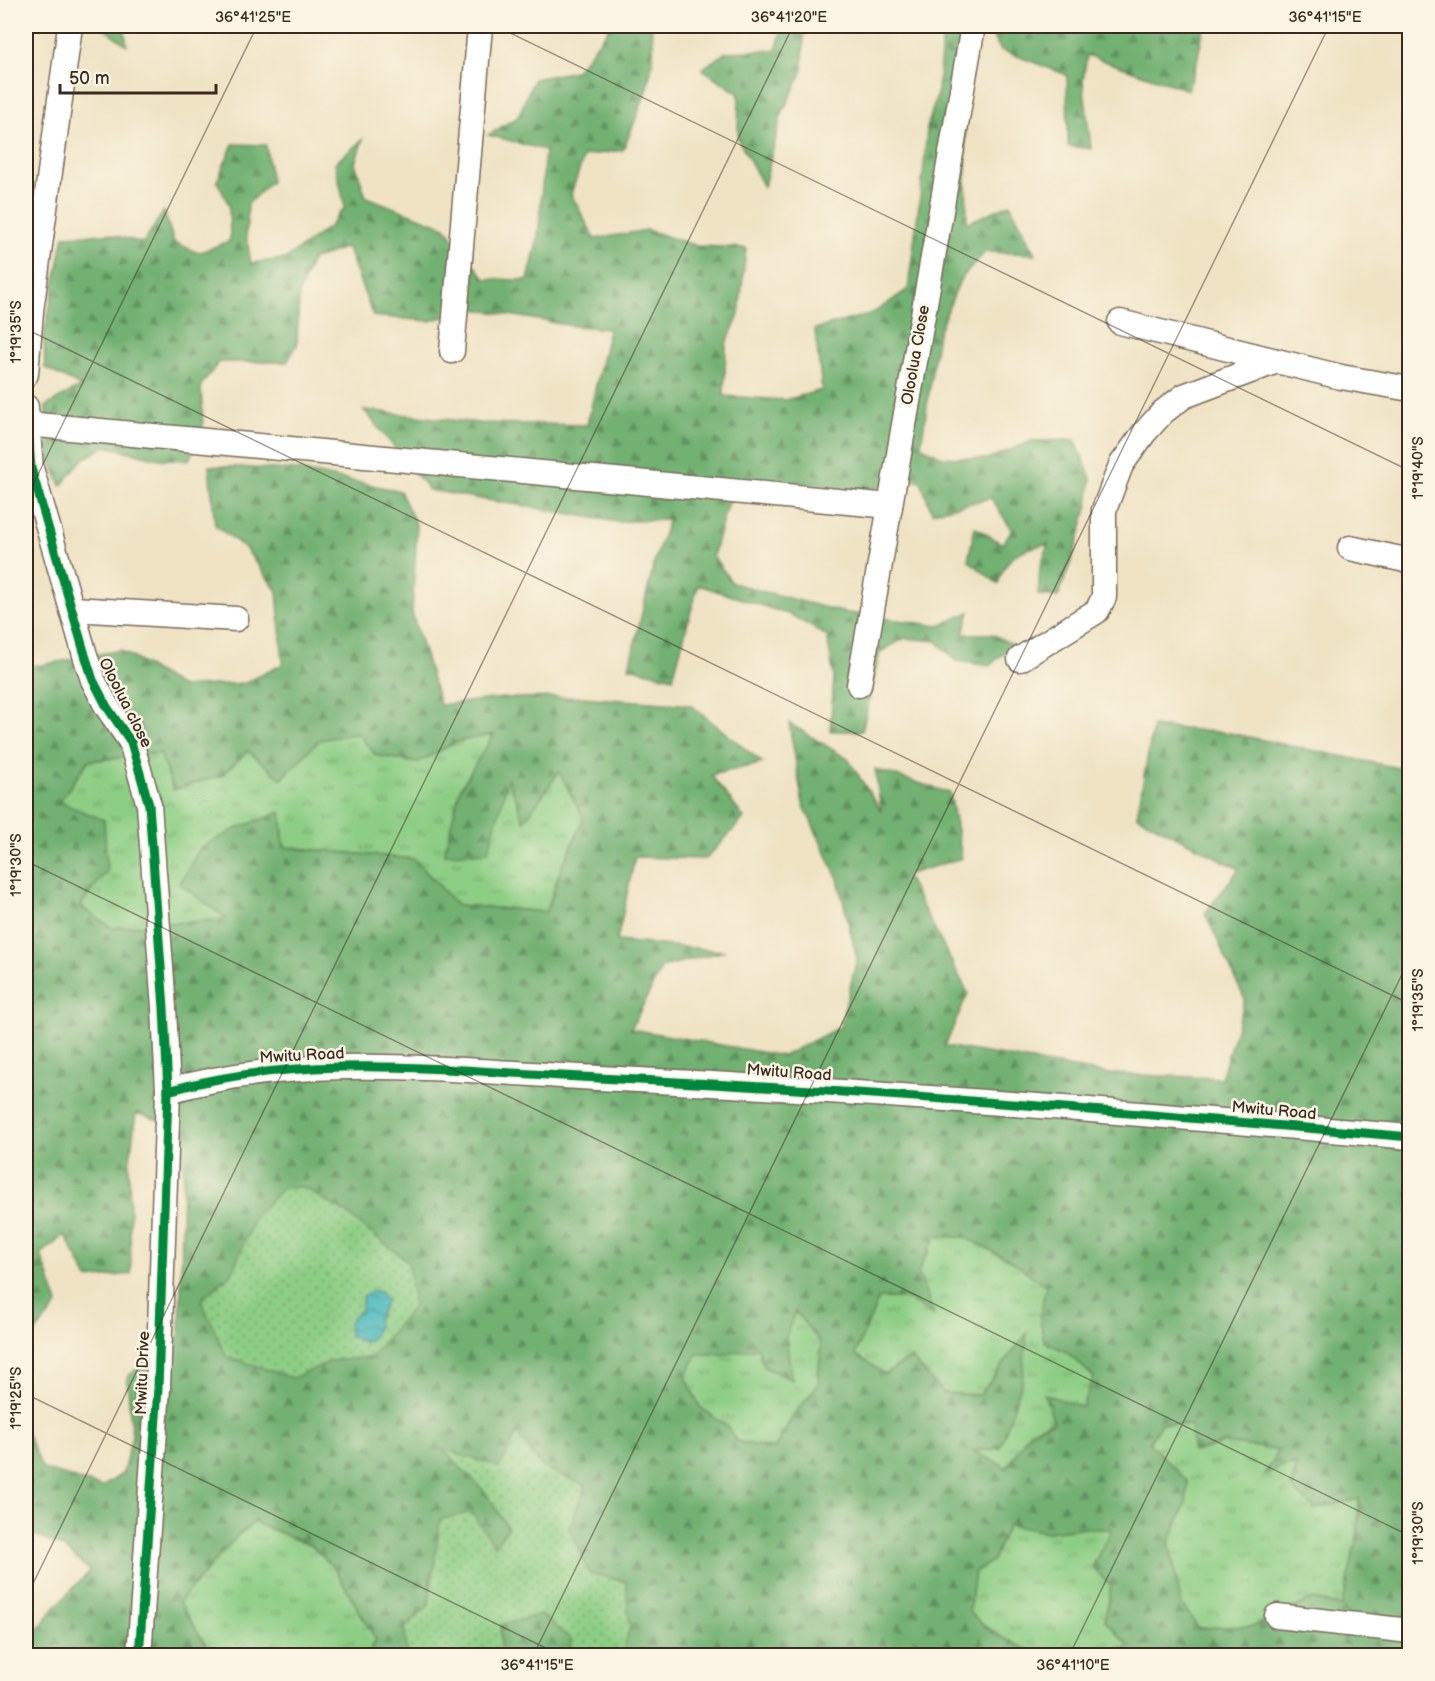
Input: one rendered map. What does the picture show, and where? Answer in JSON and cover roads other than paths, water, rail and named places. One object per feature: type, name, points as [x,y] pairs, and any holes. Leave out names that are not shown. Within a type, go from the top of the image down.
[{"type":"street","points":[[26,374],[31,311],[70,26]]},
{"type":"street","points":[[452,351],[480,26]]},
{"type":"street","name":"Oloolua Close","points":[[859,685],[973,26]]},
{"type":"street","points":[[1120,322],[1277,361],[1410,389]]},
{"type":"street","points":[[1020,659],[1097,611],[1104,597],[1104,510],[1121,465],[1144,433],[1163,412],[1184,396],[1277,361]]},
{"type":"street","points":[[26,416],[890,506]]},
{"type":"street","name":"Oloolua close","points":[[26,416],[32,468],[93,680],[131,742],[149,805],[168,1091]]},
{"type":"street","points":[[1350,548],[1410,561]]},
{"type":"street","points":[[74,609],[236,619]]},
{"type":"street","name":"Mwitu Road","points":[[168,1091],[237,1075],[371,1067],[792,1087],[1410,1137]]},
{"type":"street","name":"Mwitu Drive","points":[[140,1656],[158,1388],[168,1091]]},
{"type":"street","points":[[1277,1616],[1410,1631]]},
{"type":"water","points":[[372,1290],[381,1293],[387,1300],[377,1320],[378,1326],[370,1340],[365,1343],[349,1335],[349,1323],[352,1317],[361,1310],[363,1297]]}]
